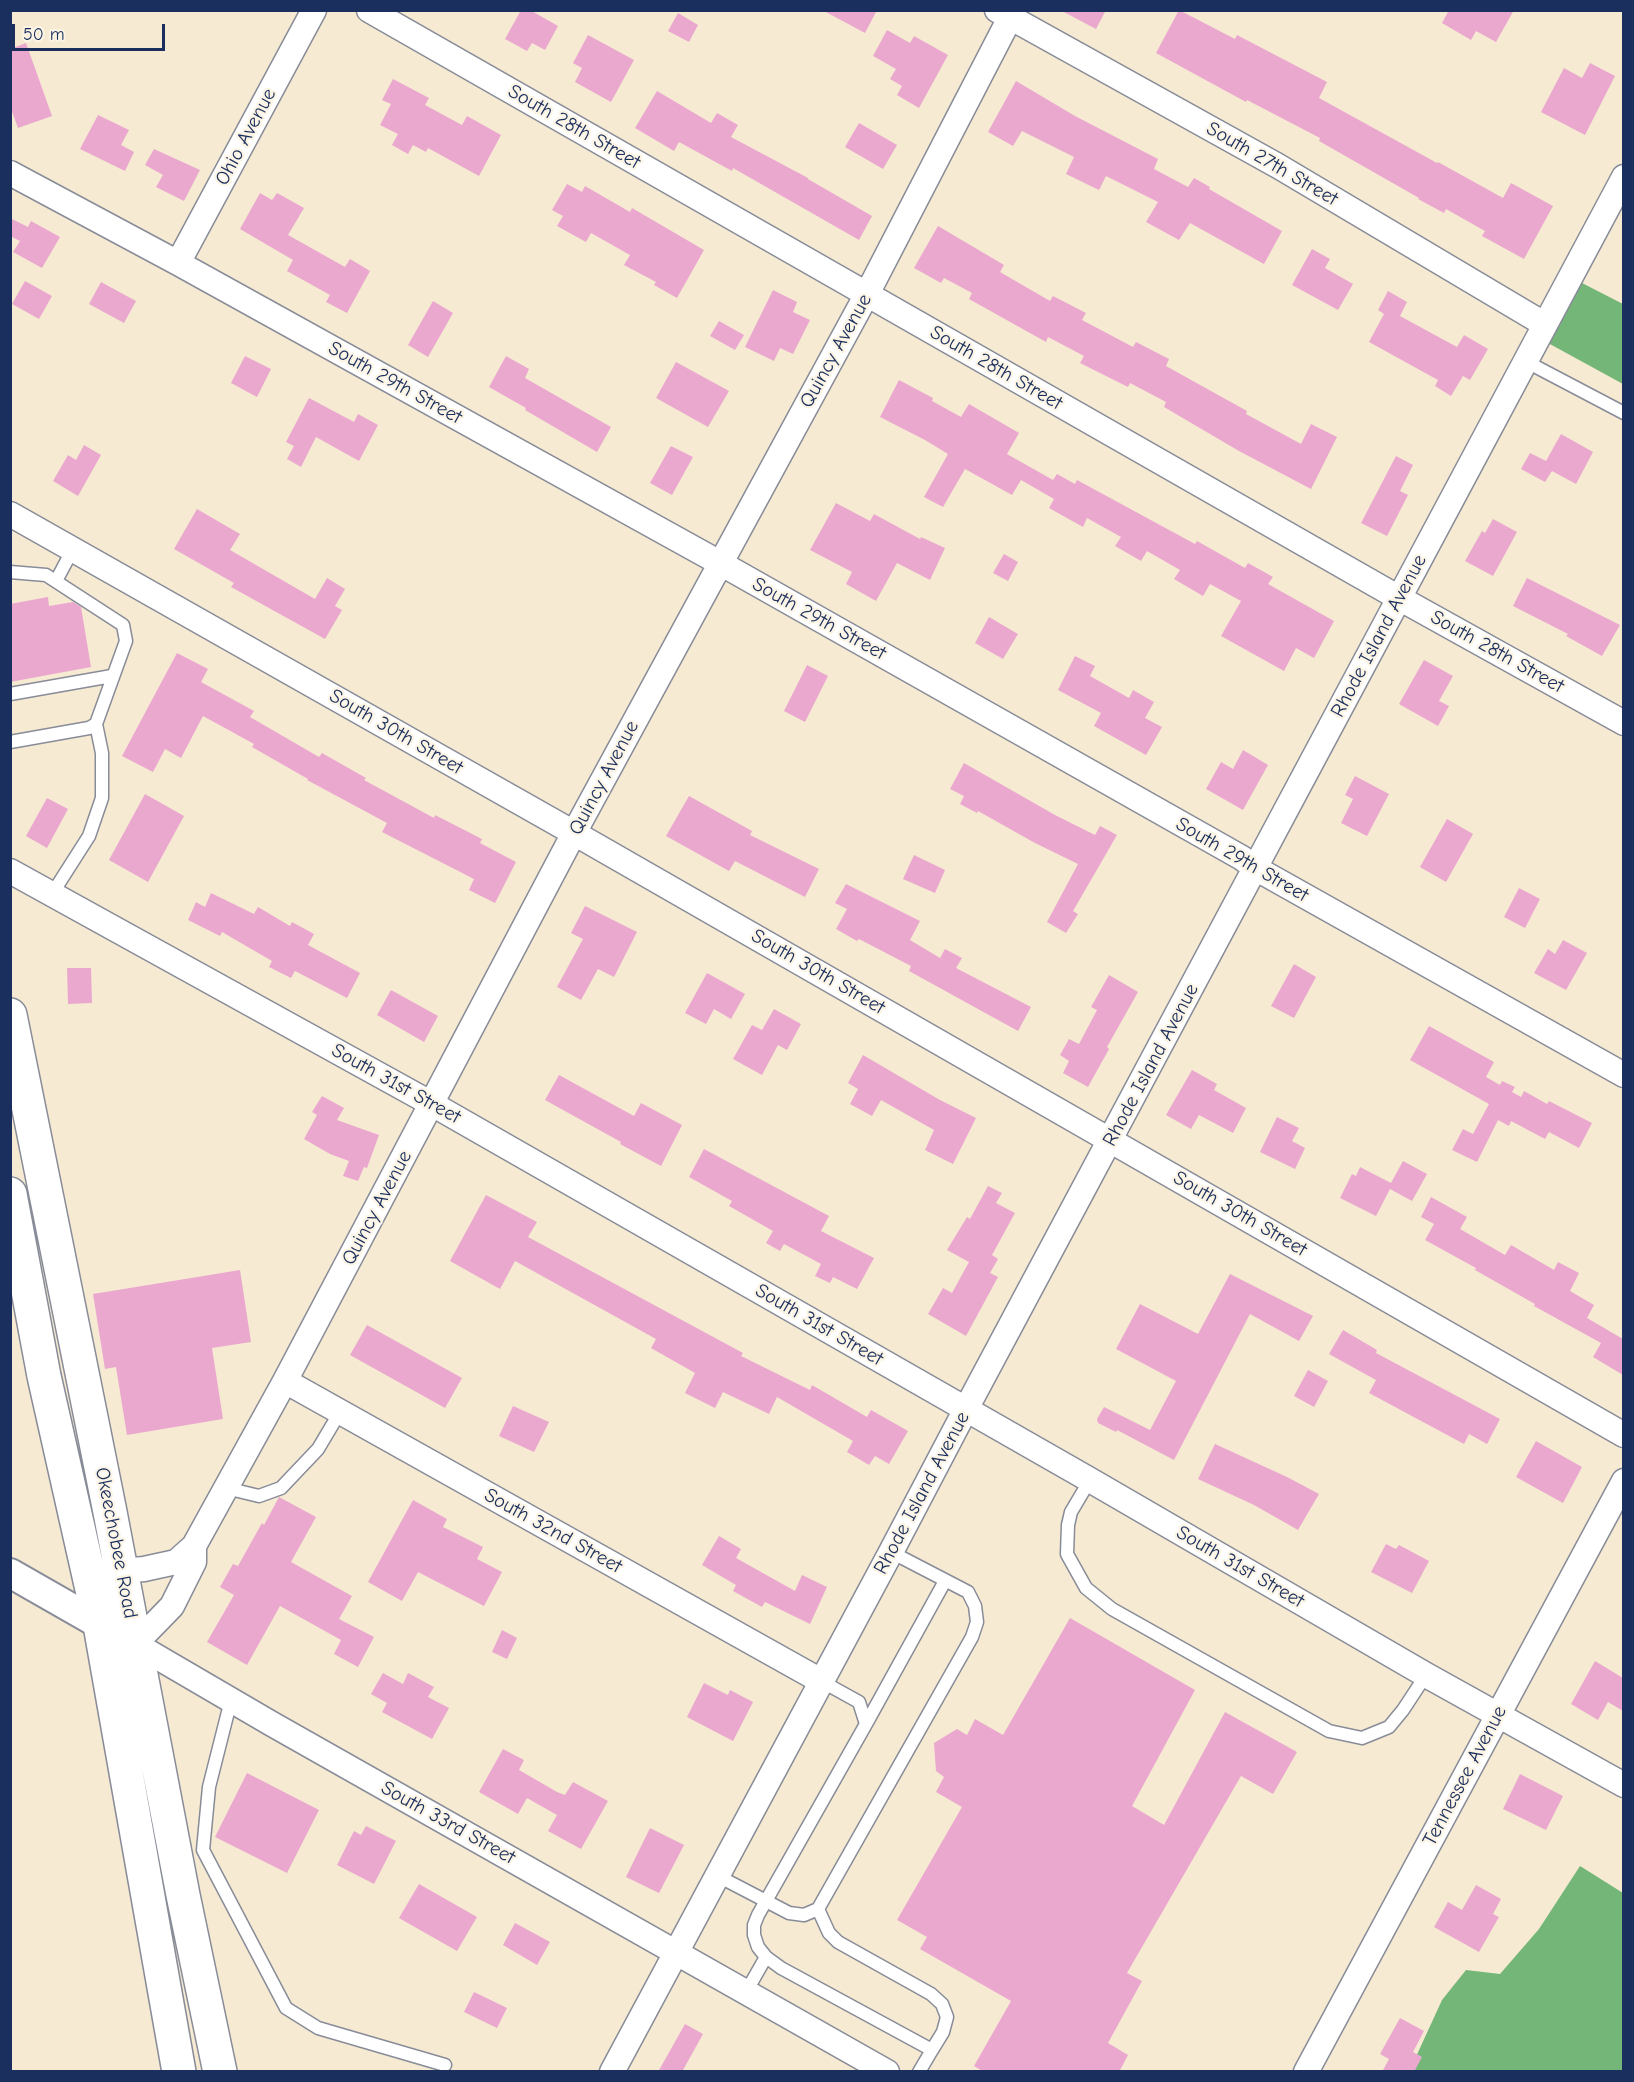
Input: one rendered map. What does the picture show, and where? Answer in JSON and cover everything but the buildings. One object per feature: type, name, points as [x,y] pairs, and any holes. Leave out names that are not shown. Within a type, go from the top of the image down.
[{"type":"main road","name":"Okeechobee Road","points":[[10,1015],[220,2072]]},
{"type":"main road","name":"Okeechobee Road","points":[[10,1194],[44,1376],[100,1625],[178,2072]]},
{"type":"street","name":"Ohio Avenue","points":[[178,263],[314,10]]},
{"type":"street","name":"South 28th Street","points":[[369,10],[1623,723]]},
{"type":"street","name":"Quincy Avenue","points":[[122,1571],[176,1562],[194,1546],[285,1381],[574,833],[867,294],[1007,13]]},
{"type":"street","name":"South 27th Street","points":[[1007,13],[1278,166],[1544,324]]},
{"type":"street","name":"South 29th Street","points":[[10,172],[720,563],[1623,1075]]},
{"type":"street","name":"Rhode Island Avenue","points":[[612,2072],[1623,177]]},
{"type":"street","name":"South 30th Street","points":[[10,514],[574,833],[1623,1435]]},
{"type":"street","name":"South 31st Street","points":[[10,871],[432,1104],[1426,1675],[1623,1785]]},
{"type":"street","name":"South 32nd Street","points":[[285,1381],[821,1682]]},
{"type":"street","name":"Tennessee Avenue","points":[[1306,2072],[1623,1481]]},
{"type":"street","name":"Quincy Avenue","points":[[135,1644],[172,1606],[194,1562],[194,1546]]},
{"type":"street","name":"South 33rd Street","points":[[10,1573],[887,2072]]},
{"type":"lane","points":[[1525,361],[1623,413]]},
{"type":"lane","points":[[56,581],[73,549]]},
{"type":"lane","points":[[10,572],[46,575],[123,625],[126,640],[111,676],[96,724],[102,753],[102,798],[89,836],[52,894]]},
{"type":"lane","points":[[10,694],[111,676]]},
{"type":"lane","points":[[10,742],[89,728],[96,724]]},
{"type":"lane","points":[[226,1488],[259,1496],[281,1488],[318,1449],[340,1412]]},
{"type":"lane","points":[[1090,1480],[1071,1512],[1067,1554],[1086,1588],[1112,1609],[1329,1731],[1362,1738],[1389,1727],[1426,1675]]},
{"type":"lane","points":[[716,1875],[789,1913],[804,1915],[818,1910],[972,1637],[977,1622],[975,1606],[968,1592],[891,1552]]},
{"type":"lane","points":[[932,2050],[791,1974],[765,1957],[758,1947],[754,1925],[945,1581]]},
{"type":"lane","points":[[821,1682],[859,1702],[866,1724]]},
{"type":"lane","points":[[231,1700],[209,1787],[203,1850],[286,2008],[318,2028],[445,2065]]},
{"type":"lane","points":[[818,1910],[829,1933],[838,1942],[931,1994],[942,2004],[947,2017],[943,2032],[919,2072]]},
{"type":"lane","points":[[746,1992],[765,1957]]},
{"type":"green space","points":[[1580,282],[1623,304],[1623,384],[1548,343]]},
{"type":"green space","points":[[1580,1866],[1623,1893],[1623,2071],[1409,2072],[1442,2000],[1466,1970],[1500,1974],[1539,1929]]}]
